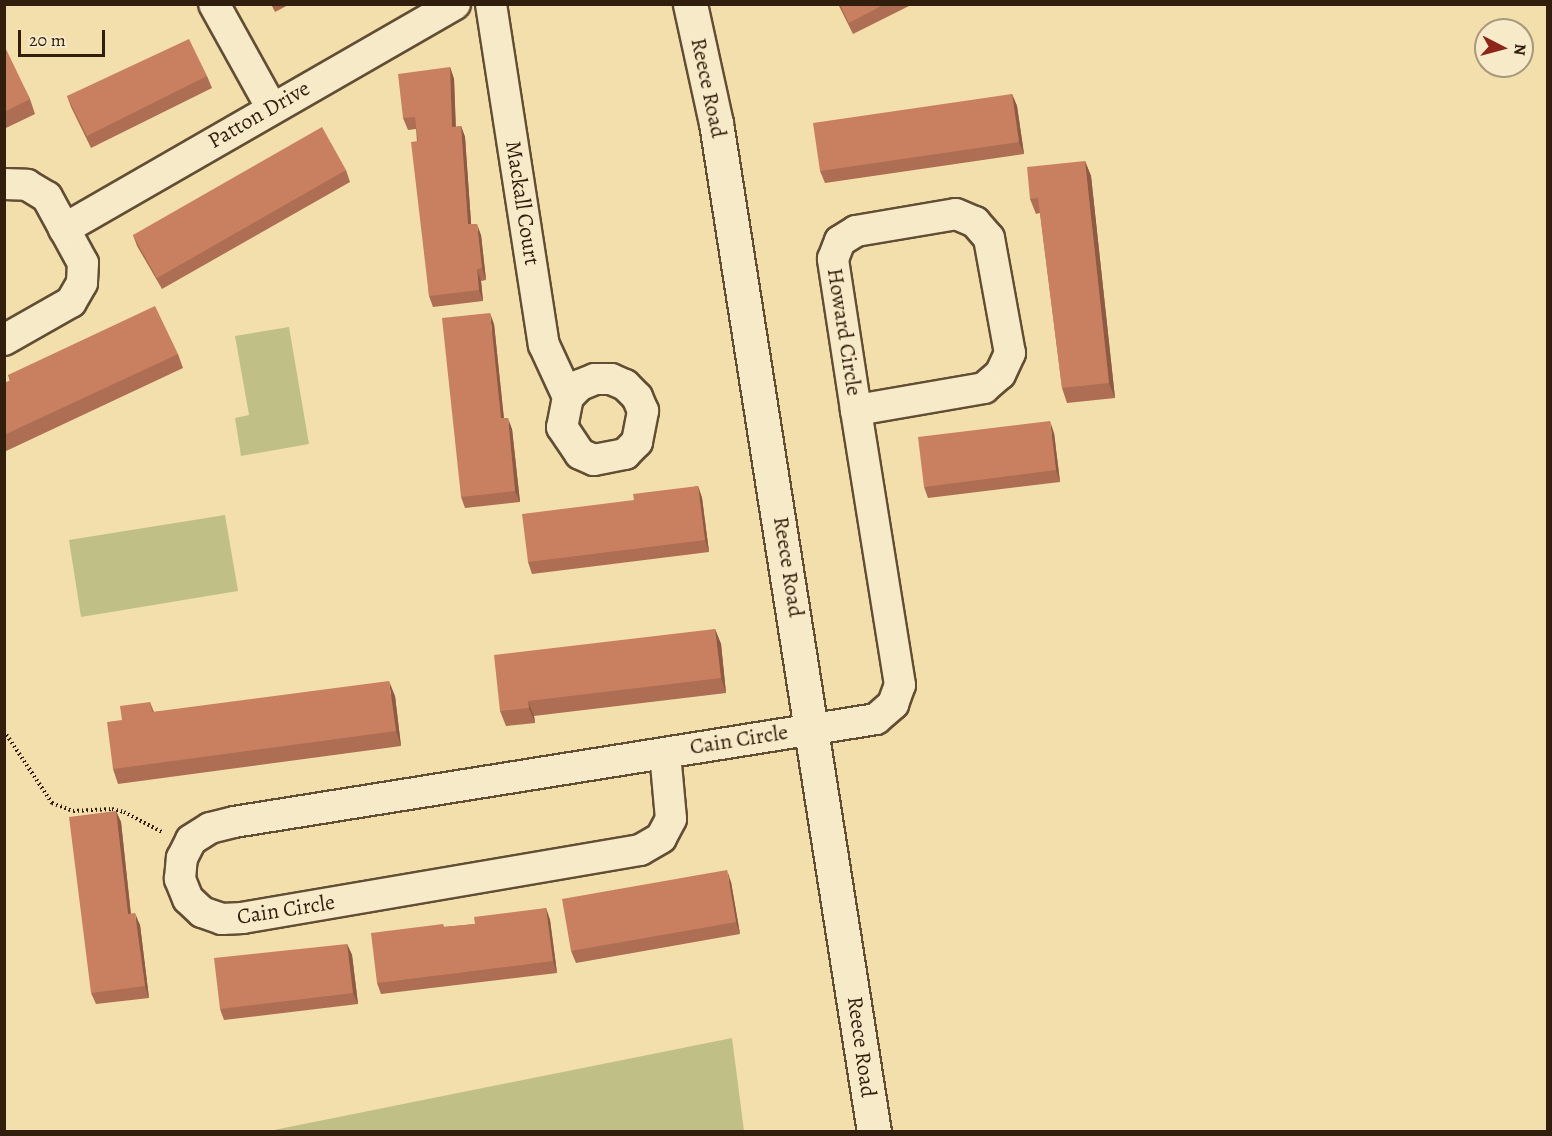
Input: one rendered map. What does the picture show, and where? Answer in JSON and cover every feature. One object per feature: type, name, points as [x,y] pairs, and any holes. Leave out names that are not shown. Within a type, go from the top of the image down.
[{"type":"main road","name":"Reece Road","points":[[690,4],[716,123],[813,729],[874,1131]]},
{"type":"street","points":[[214,4],[271,107]]},
{"type":"street","name":"Patton Drive","points":[[64,229],[271,107],[455,4]]},
{"type":"street","name":"Mackall Court","points":[[491,4],[544,345],[568,397]]},
{"type":"street","points":[[4,184],[27,185],[47,197],[82,263],[82,283],[71,302],[4,340]]},
{"type":"street","name":"Howard Circle","points":[[813,729],[876,719],[893,704],[900,685],[856,410],[832,259],[840,241],[856,231],[956,214],[975,222],[989,237],[1010,352],[1000,374],[984,388],[856,410]]},
{"type":"street","name":"Cain Circle","points":[[665,753],[671,819],[661,838],[640,850],[243,918],[222,919],[202,912],[188,899],[180,879],[182,858],[191,840],[218,826],[665,753],[813,729]]},
{"type":"path","points":[[4,732],[52,803],[73,812],[112,809],[124,812],[163,832]]},
{"type":"green space","points":[[289,327],[309,444],[241,456],[235,418],[249,415],[235,336]]},
{"type":"green space","points":[[225,515],[238,591],[81,617],[69,540]]},
{"type":"green space","points":[[732,1038],[744,1131],[269,1131]]},
{"type":"building","points":[[840,4],[885,4],[849,23]]},
{"type":"building","points":[[189,39],[207,76],[87,136],[67,96]]},
{"type":"building","points":[[4,49],[30,99],[4,112]]},
{"type":"building","points":[[450,67],[452,127],[461,126],[468,224],[477,224],[482,268],[477,269],[479,290],[429,296],[411,142],[418,141],[415,117],[403,118],[398,74]]},
{"type":"building","points":[[1012,94],[1019,142],[820,171],[813,123]]},
{"type":"building","points":[[322,127],[346,170],[157,278],[133,235]]},
{"type":"building","points":[[1085,161],[1109,383],[1062,388],[1038,198],[1030,199],[1027,167]]},
{"type":"building","points":[[155,306],[178,354],[4,435],[4,383],[11,380],[8,375]]},
{"type":"building","points":[[490,313],[501,418],[508,418],[515,491],[461,497],[442,318]]},
{"type":"building","points":[[1050,421],[1056,470],[924,487],[918,437]]},
{"type":"building","points":[[698,486],[705,540],[528,562],[522,514],[634,500],[633,494]]},
{"type":"building","points":[[715,629],[721,678],[528,701],[529,708],[500,711],[494,655]]},
{"type":"building","points":[[389,681],[396,731],[113,769],[107,722],[122,720],[120,706],[150,702],[152,712]]},
{"type":"building","points":[[116,811],[128,914],[135,913],[145,986],[91,993],[69,817]]},
{"type":"building","points":[[727,870],[736,922],[571,951],[562,899]]},
{"type":"building","points":[[546,908],[553,961],[377,983],[371,933],[443,924],[443,927],[475,924],[474,917]]},
{"type":"building","points":[[347,944],[353,993],[220,1009],[214,958]]}]
